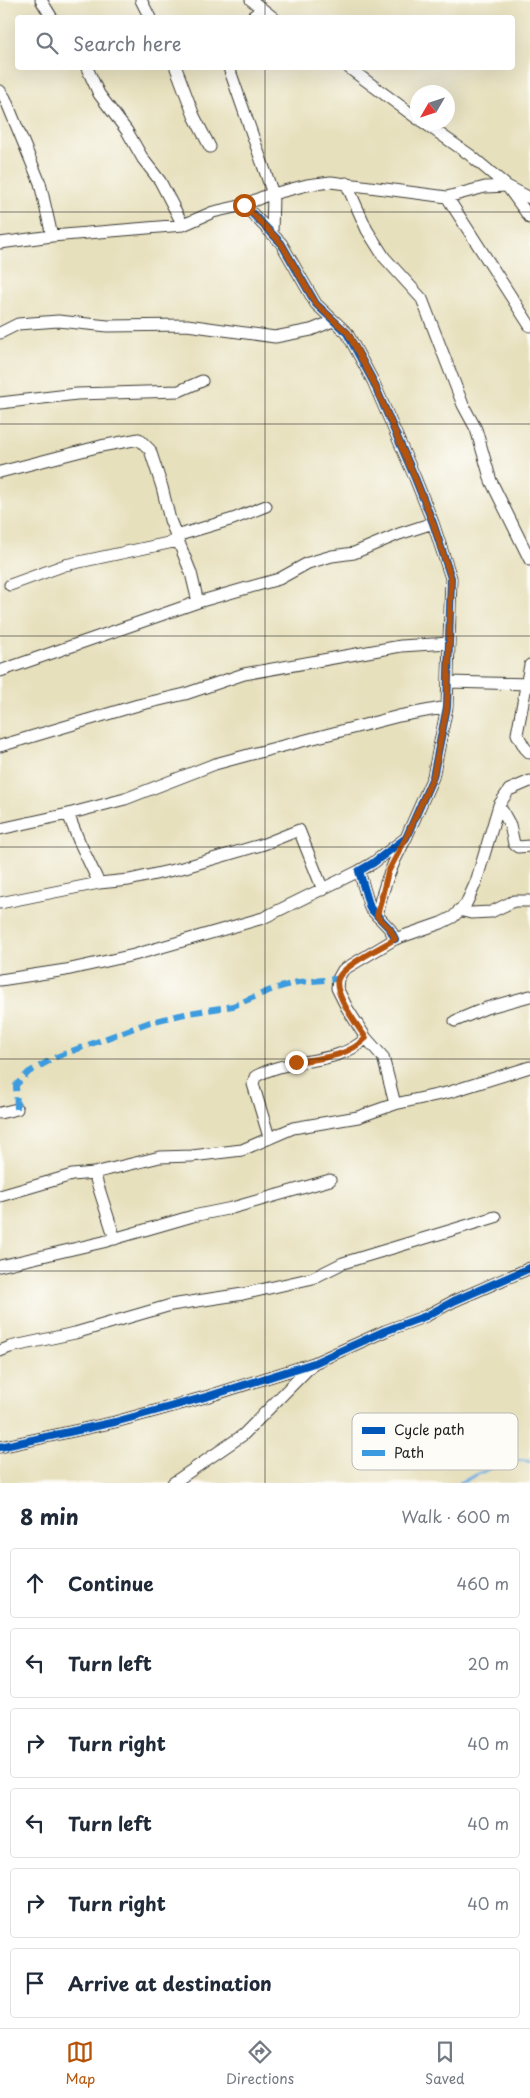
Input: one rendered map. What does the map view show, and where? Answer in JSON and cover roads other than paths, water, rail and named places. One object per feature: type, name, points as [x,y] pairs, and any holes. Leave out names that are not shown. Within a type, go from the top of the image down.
[{"type":"street","points":[[41,0],[50,15]]},
{"type":"street","points":[[141,0],[148,15]]},
{"type":"street","points":[[251,0],[270,15]]},
{"type":"street","points":[[255,15],[262,9]]},
{"type":"street","points":[[88,70],[99,94],[127,132],[143,160],[160,181],[183,225]]},
{"type":"street","points":[[177,70],[194,116],[210,148]]},
{"type":"street","points":[[230,70],[273,194],[272,234]]},
{"type":"street","points":[[352,70],[410,113]]},
{"type":"street","points":[[0,90],[40,183],[52,236]]},
{"type":"street","points":[[434,130],[470,155],[507,186],[530,198]]},
{"type":"street","points":[[0,243],[52,236],[183,225],[213,212],[244,205],[273,194],[331,182],[447,197],[485,187],[507,186]]},
{"type":"street","points":[[346,183],[367,230],[384,257],[422,299],[463,405],[476,429],[491,481],[530,560]]},
{"type":"street","points":[[507,186],[530,218]]},
{"type":"street","points":[[447,197],[530,326]]},
{"type":"street","points":[[244,205],[281,243],[316,304],[348,333],[373,381],[433,523],[451,578],[447,707],[433,777],[406,838],[388,872],[377,916]]},
{"type":"street","points":[[0,333],[18,324],[58,321],[108,326],[187,325],[275,337],[311,330],[333,321]]},
{"type":"street","points":[[0,403],[77,394],[178,391],[202,381]]},
{"type":"street","points":[[0,472],[139,438],[150,450],[177,538],[191,573],[198,602]]},
{"type":"street","points":[[10,585],[65,565],[177,538],[266,506]]},
{"type":"street","points":[[0,671],[198,602],[279,579],[308,563],[332,556],[354,553],[399,534],[433,523]]},
{"type":"street","points":[[0,746],[138,704],[185,694],[244,674],[401,646],[449,643]]},
{"type":"street","points":[[530,665],[529,684],[517,734],[530,753]]},
{"type":"street","points":[[448,682],[529,684]]},
{"type":"street","points":[[0,829],[125,799],[215,764],[398,716],[447,707]]},
{"type":"street","points":[[394,1104],[383,1056],[366,1038],[340,994],[337,988],[338,979],[343,970],[395,939],[441,923],[466,904],[476,882],[499,805],[509,790],[530,781]]},
{"type":"street","points":[[499,805],[510,825],[514,844],[518,847],[530,846]]},
{"type":"street","points":[[68,814],[99,882]]},
{"type":"street","points":[[0,903],[99,882],[129,880],[182,868],[264,844],[299,830],[323,890]]},
{"type":"street","points":[[0,980],[66,970],[143,953],[263,918],[359,871],[406,838]]},
{"type":"street","points":[[373,863],[388,872]]},
{"type":"street","points":[[359,871],[370,908],[390,929],[395,939]]},
{"type":"street","points":[[459,910],[471,913],[491,912],[514,901],[530,901]]},
{"type":"street","points":[[455,1021],[486,1008],[530,996]]},
{"type":"street","points":[[269,1137],[253,1084],[255,1077],[276,1068],[339,1055],[356,1048],[366,1038]]},
{"type":"street","points":[[0,1196],[72,1175],[94,1174],[160,1156],[192,1156],[242,1150],[293,1128],[358,1117],[394,1104],[450,1092],[530,1067]]},
{"type":"street","points":[[0,1113],[17,1108]]},
{"type":"street","points":[[94,1174],[115,1238]]},
{"type":"street","points":[[0,1266],[115,1238],[330,1180]]},
{"type":"street","points":[[0,1351],[10,1347],[75,1333],[171,1305],[243,1294],[313,1278],[343,1263],[495,1216]]},
{"type":"street","points":[[0,1447],[115,1422],[314,1364],[384,1331],[426,1316],[454,1301],[530,1268]]},
{"type":"street","points":[[173,1483],[243,1435],[314,1364]]},
{"type":"waterway","points":[[518,1461],[530,1462]]},
{"type":"waterway","points":[[460,1483],[487,1470]]}]
